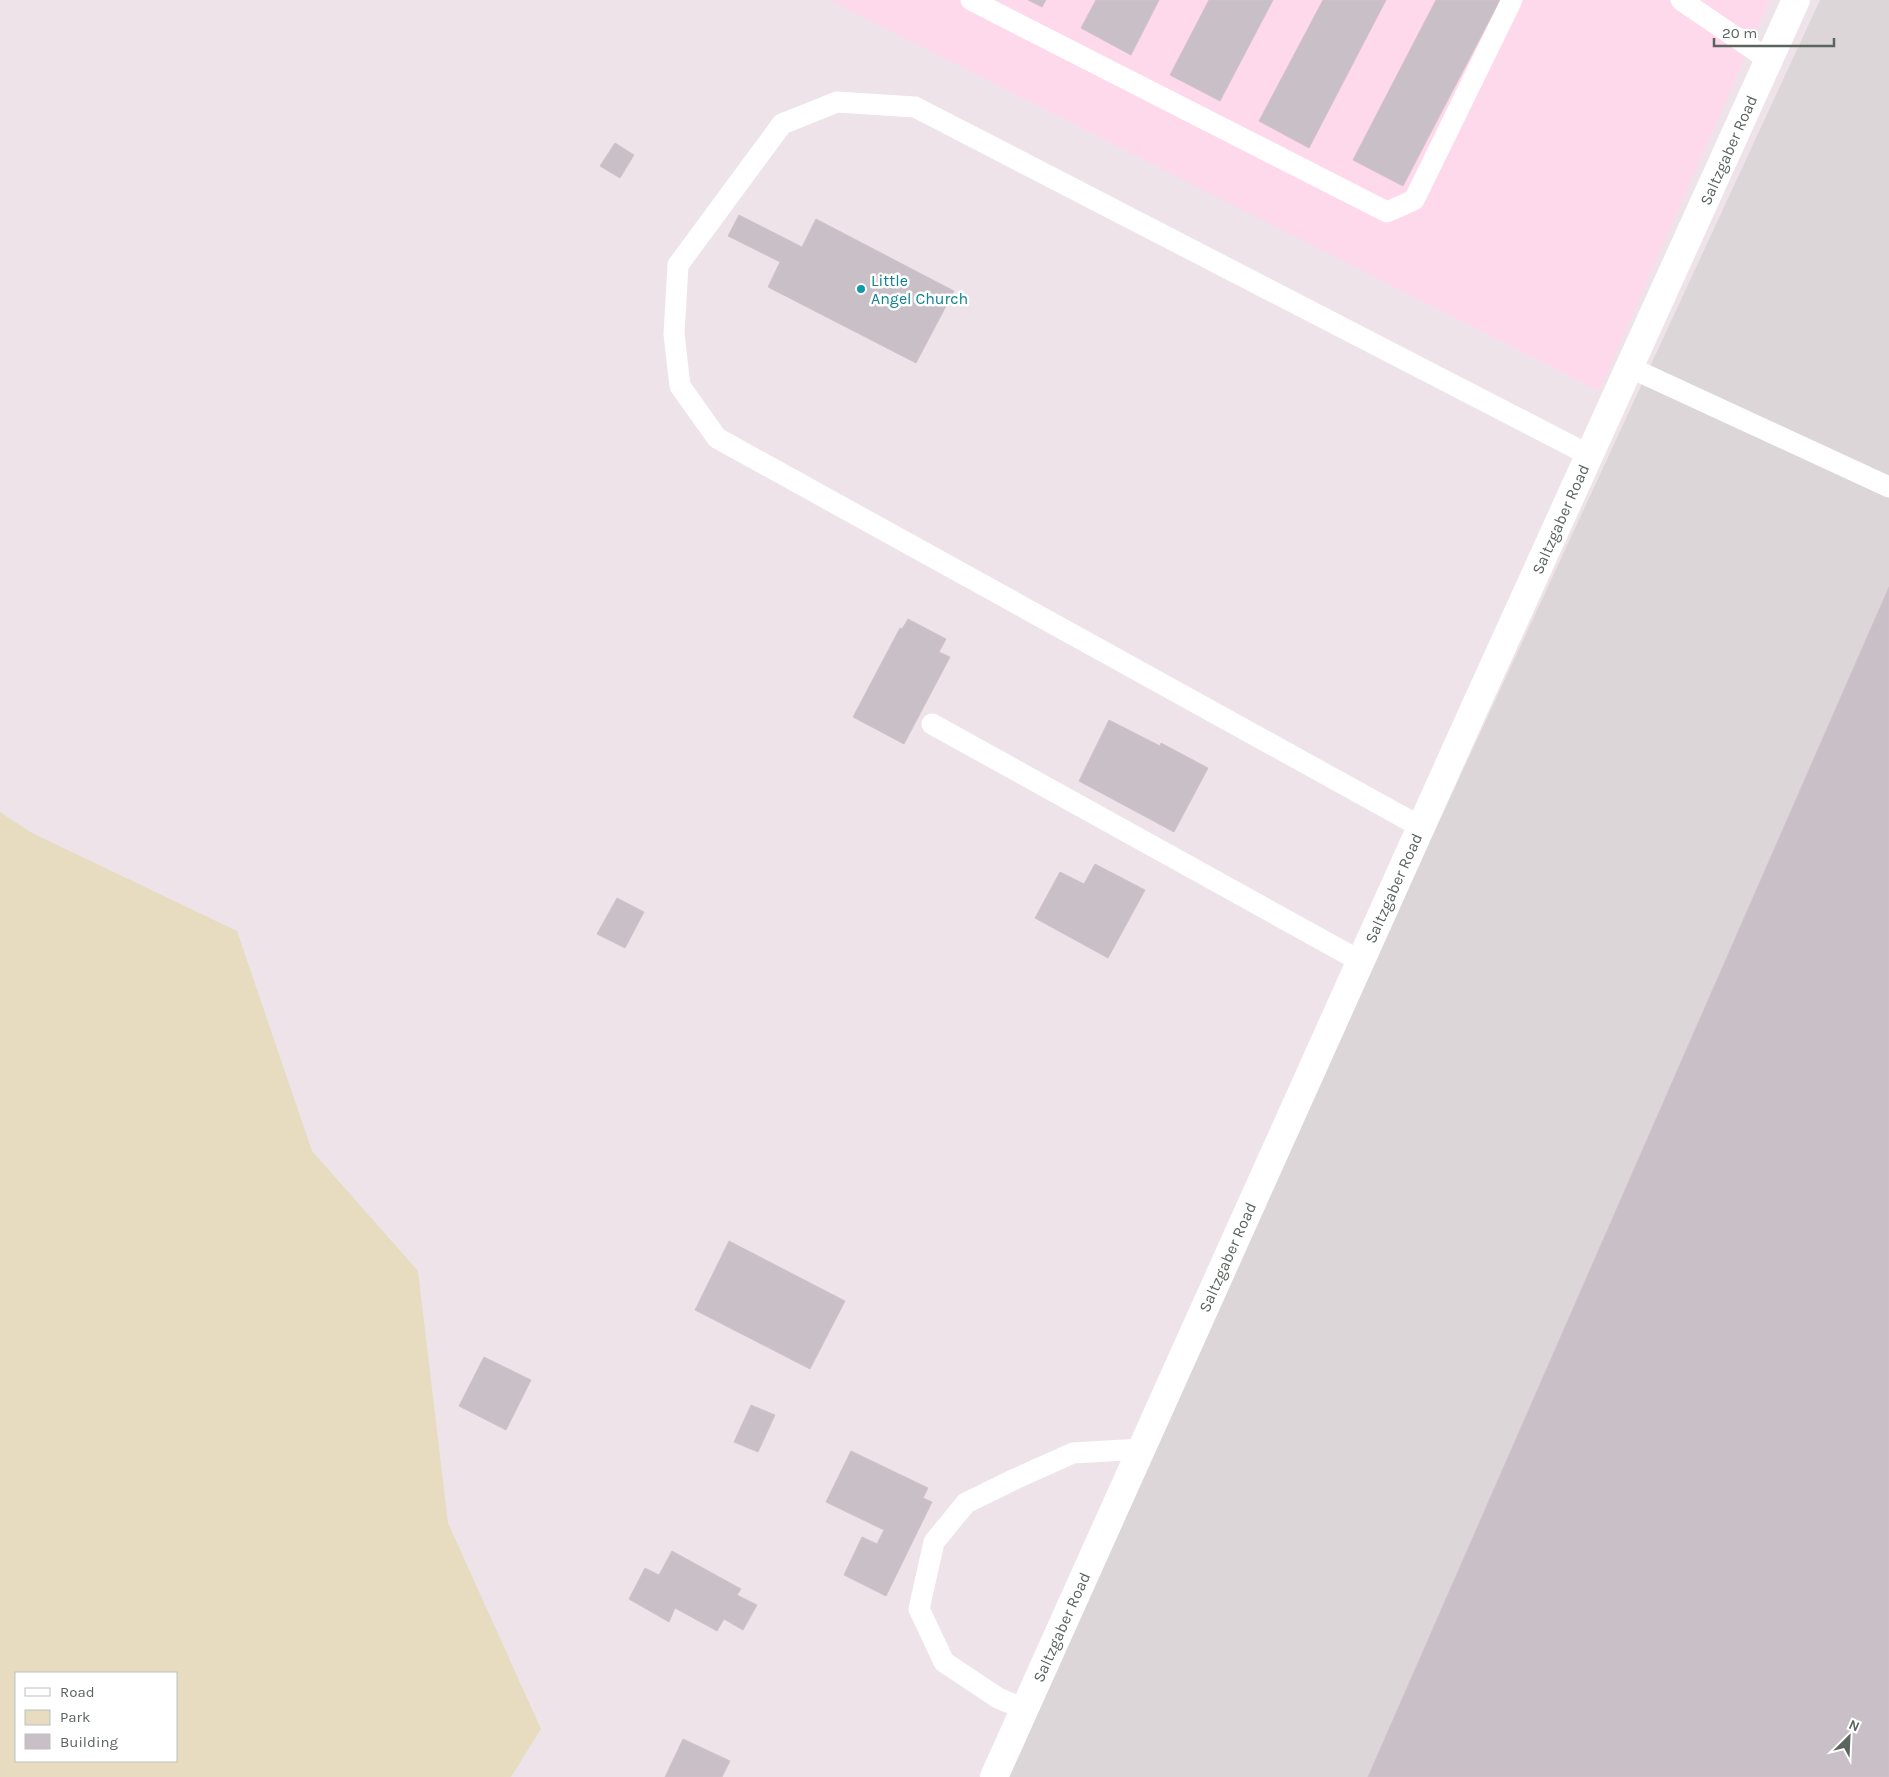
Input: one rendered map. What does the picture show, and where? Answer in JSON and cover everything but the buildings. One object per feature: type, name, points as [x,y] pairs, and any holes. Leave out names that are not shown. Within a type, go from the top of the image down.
[{"type":"street","name":"Saltzgaber Road","points":[[994,1777],[1360,961],[1796,0]]},
{"type":"lane","points":[[971,0],[1387,212],[1414,200],[1512,0]]},
{"type":"lane","points":[[1681,0],[1769,60]]},
{"type":"lane","points":[[1421,827],[717,438],[680,386],[674,334],[678,266],[782,124],[837,102],[915,108],[1589,455]]},
{"type":"lane","points":[[1629,367],[1889,487]]},
{"type":"lane","points":[[932,724],[1360,961]]},
{"type":"lane","points":[[1024,1708],[998,1698],[944,1662],[919,1608],[934,1542],[966,1504],[1014,1478],[1073,1453],[1141,1449]]},
{"type":"shaded area","points":[[830,0],[1770,0],[1599,391]]},
{"type":"shaded area","points":[[1820,0],[1889,0],[1889,1777],[996,1777]]},
{"type":"green space","points":[[0,812],[32,833],[237,931],[312,1151],[418,1271],[448,1523],[541,1729],[511,1777],[0,1777]]},
{"type":"place","name":"Little Angel Church","points":[[861,289]]}]
